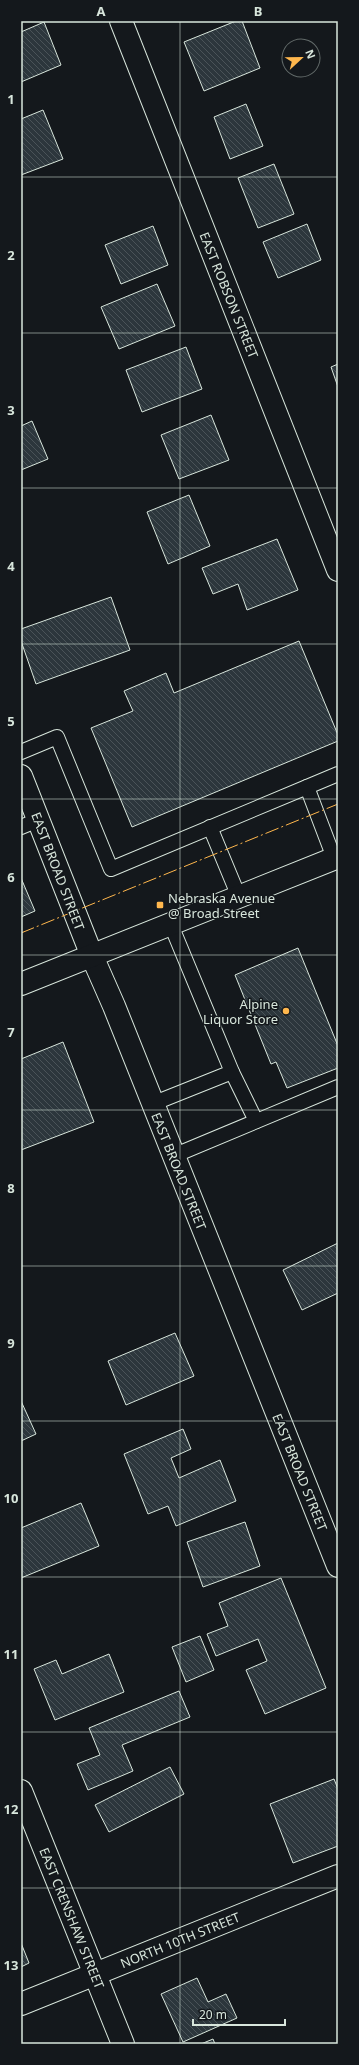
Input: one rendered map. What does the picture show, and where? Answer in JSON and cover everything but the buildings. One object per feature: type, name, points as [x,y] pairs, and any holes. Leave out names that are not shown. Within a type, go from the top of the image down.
[{"type":"street","name":"EAST ROBSON STREET","points":[[121,21],[338,570]]},
{"type":"street","name":"EAST BROAD STREET","points":[[21,776],[30,823],[92,956],[338,1566]]},
{"type":"street","points":[[21,984],[336,858]]},
{"type":"street","name":"EAST CRENSHAW STREET","points":[[21,1791],[123,2044]]},
{"type":"street","name":"NORTH 10TH STREET","points":[[21,2004],[338,1876]]},
{"type":"lane","points":[[21,752],[58,737],[111,869],[338,774]]},
{"type":"lane","points":[[307,787],[336,858]]},
{"type":"lane","points":[[210,828],[238,897]]},
{"type":"lane","points":[[171,925],[232,1072],[256,1121]]},
{"type":"lane","points":[[152,1104],[232,1072]]},
{"type":"lane","points":[[173,1156],[338,1087]]},
{"type":"power","points":[[21,933],[338,804]]},
{"type":"place","name":"Nebraska Avenue @ Broad Street","points":[[160,905]]},
{"type":"place","name":"Alpine Liquor Store","points":[[286,1011]]}]
